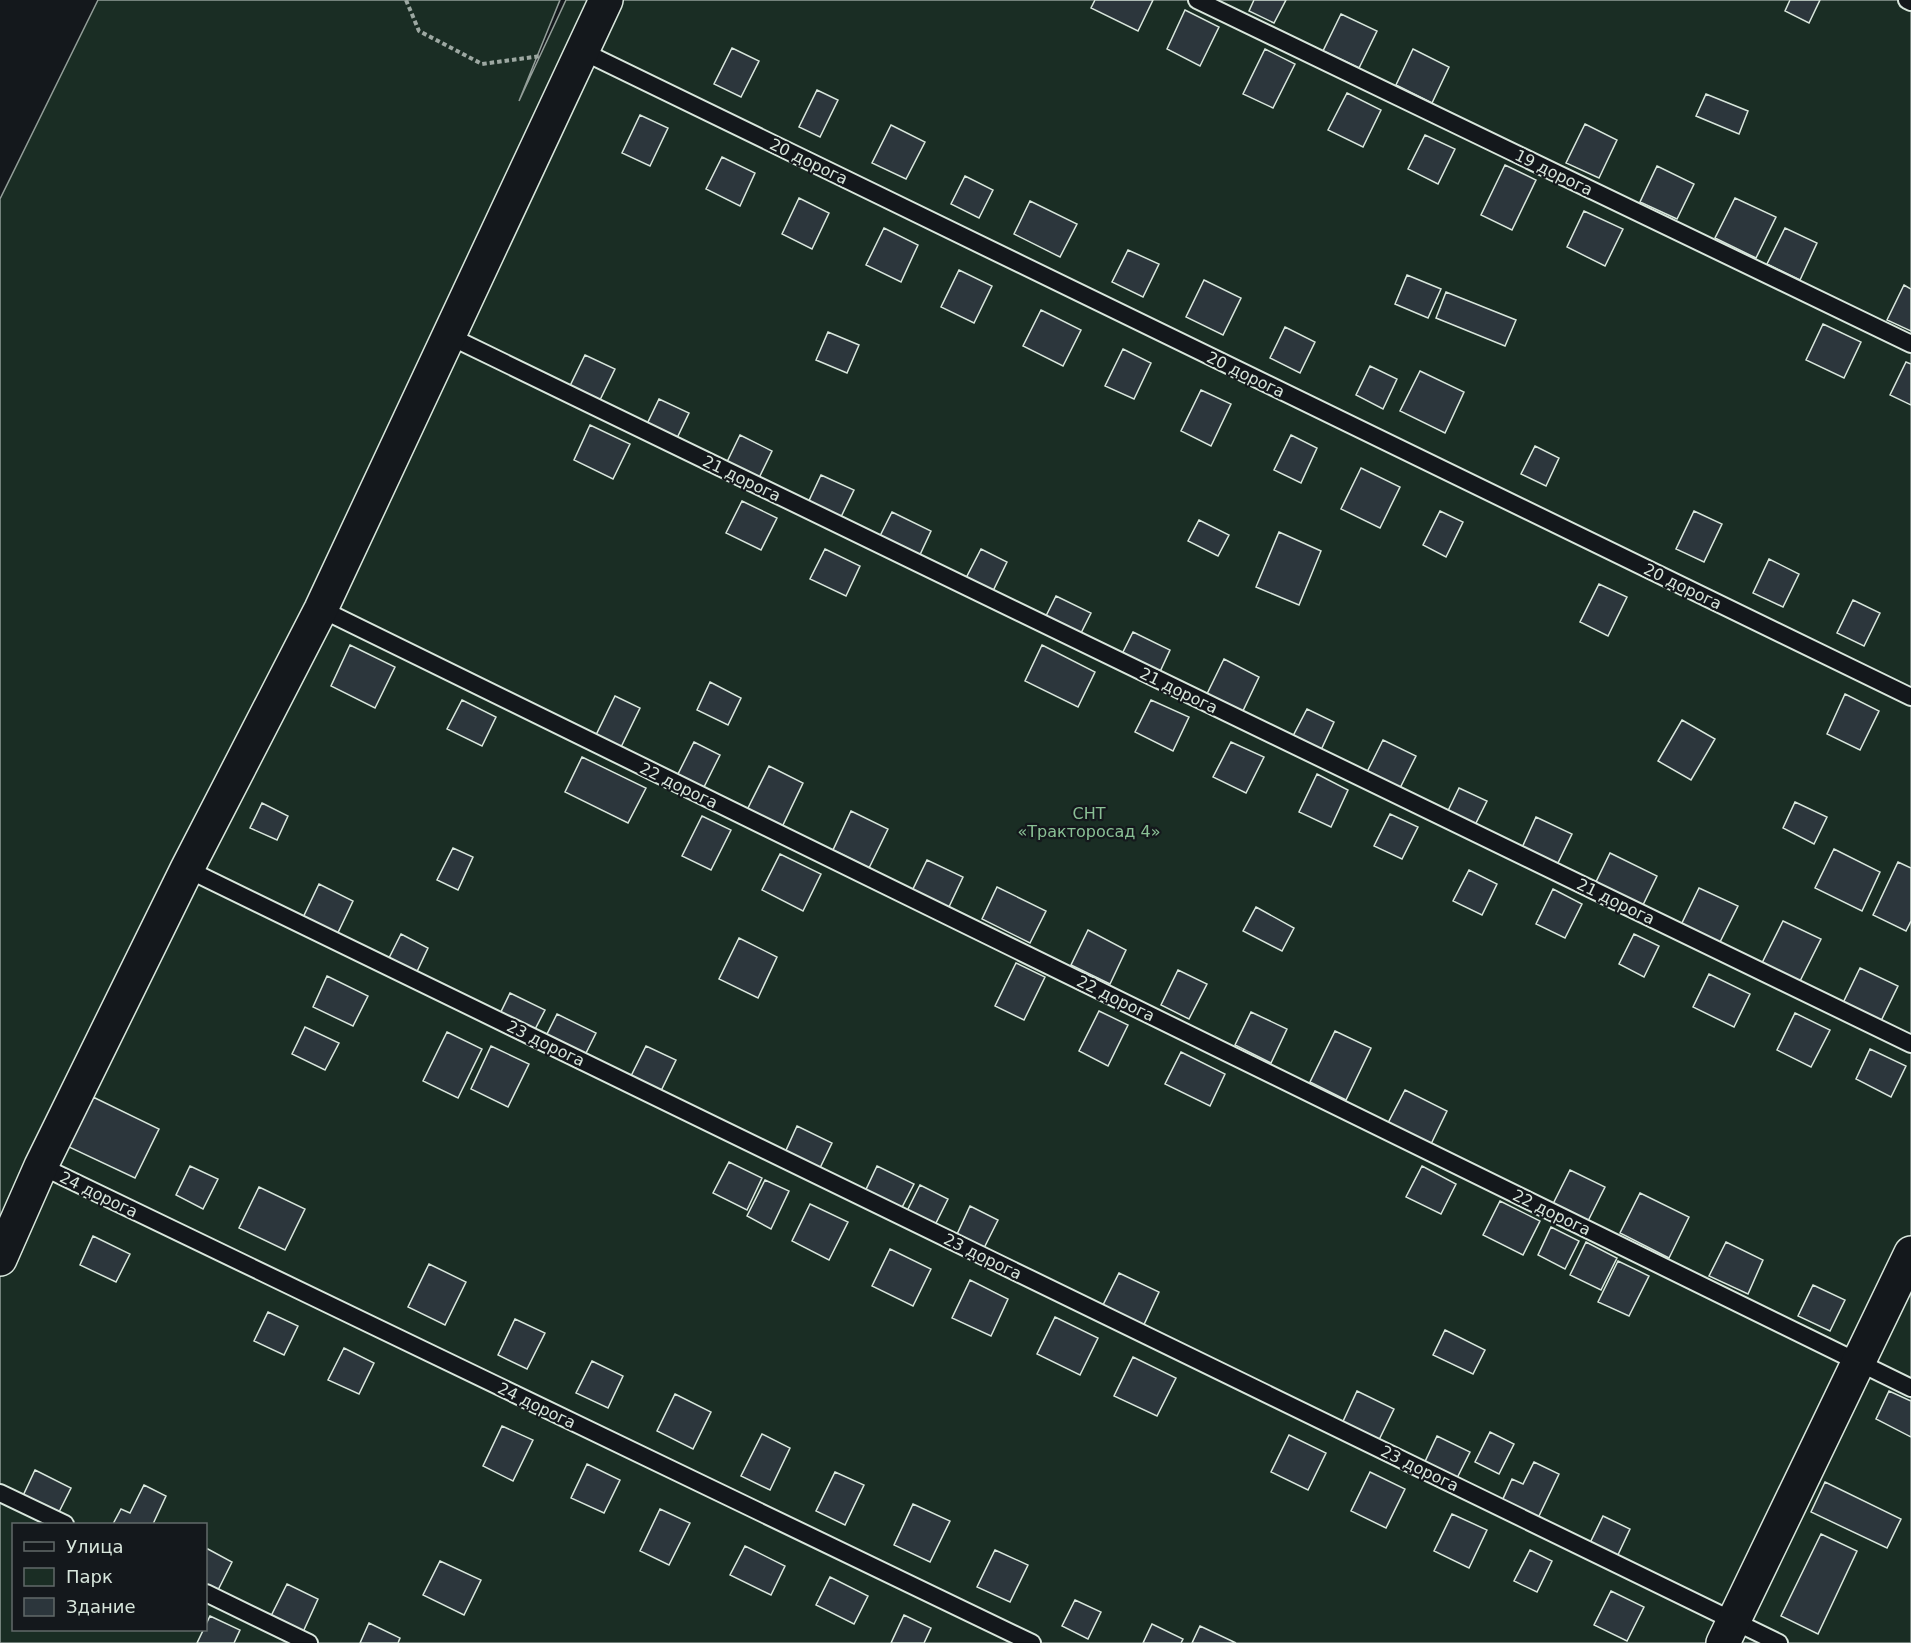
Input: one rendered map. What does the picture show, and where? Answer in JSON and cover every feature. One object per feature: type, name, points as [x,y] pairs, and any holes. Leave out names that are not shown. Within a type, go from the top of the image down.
[{"type":"street","points":[[0,1259],[41,1166],[187,869],[321,609],[447,335],[606,0]]},
{"type":"street","points":[[1728,1632],[1911,1254]]},
{"type":"lane","name":"19 дорога","points":[[1197,0],[1911,344]]},
{"type":"lane","points":[[1907,0],[1911,2]]},
{"type":"lane","name":"20 дорога","points":[[582,51],[1911,697]]},
{"type":"lane","name":"21 дорога","points":[[447,335],[1911,1044]]},
{"type":"lane","name":"22 дорога","points":[[321,609],[1911,1388]]},
{"type":"lane","name":"23 дорога","points":[[187,869],[1728,1632],[1779,1643]]},
{"type":"lane","name":"24 дорога","points":[[41,1166],[1032,1643]]},
{"type":"lane","points":[[0,1493],[63,1523]]},
{"type":"lane","points":[[207,1593],[309,1643]]},
{"type":"path","points":[[406,0],[419,31],[482,64],[582,51]]},
{"type":"green space","name":"СНТ «Тракторосад 4»","points":[[98,0],[560,0],[519,101],[566,0],[1911,0],[1911,1643],[0,1643],[0,199]]},
{"type":"building","points":[[1095,0],[1153,0],[1138,31],[1091,8]]},
{"type":"building","points":[[1254,0],[1286,0],[1274,23],[1249,11]]},
{"type":"building","points":[[1790,0],[1820,0],[1809,23],[1785,11]]},
{"type":"building","points":[[1185,10],[1219,27],[1200,66],[1167,49]]},
{"type":"building","points":[[1341,14],[1377,31],[1359,68],[1323,51]]},
{"type":"building","points":[[732,48],[759,61],[741,97],[714,84]]},
{"type":"building","points":[[1265,49],[1295,64],[1273,108],[1243,94]]},
{"type":"building","points":[[1413,49],[1449,67],[1432,103],[1396,85]]},
{"type":"building","points":[[817,90],[838,100],[820,137],[799,127]]},
{"type":"building","points":[[1347,93],[1381,110],[1363,147],[1328,130]]},
{"type":"building","points":[[1706,94],[1748,111],[1739,134],[1696,116]]},
{"type":"building","points":[[640,115],[668,128],[650,166],[622,153]]},
{"type":"building","points":[[1585,124],[1617,140],[1599,178],[1566,163]]},
{"type":"building","points":[[891,125],[925,142],[906,179],[872,163]]},
{"type":"building","points":[[1425,135],[1455,149],[1438,184],[1408,169]]},
{"type":"building","points":[[722,157],[755,173],[740,206],[706,189]]},
{"type":"building","points":[[1505,165],[1536,180],[1512,230],[1481,215]]},
{"type":"building","points":[[1657,166],[1694,184],[1677,219],[1640,202]]},
{"type":"building","points":[[965,176],[993,190],[979,218],[951,204]]},
{"type":"building","points":[[799,198],[829,213],[812,249],[782,234]]},
{"type":"building","points":[[1735,198],[1776,217],[1756,258],[1715,238]]},
{"type":"building","points":[[1030,201],[1077,224],[1060,257],[1014,234]]},
{"type":"building","points":[[1584,211],[1623,229],[1605,266],[1567,247]]},
{"type":"building","points":[[884,228],[918,245],[901,282],[866,265]]},
{"type":"building","points":[[1785,228],[1817,243],[1800,280],[1767,264]]},
{"type":"building","points":[[1128,250],[1159,264],[1143,297],[1112,282]]},
{"type":"building","points":[[959,270],[992,286],[974,323],[941,307]]},
{"type":"building","points":[[1407,275],[1441,289],[1428,318],[1395,304]]},
{"type":"building","points":[[1204,280],[1241,298],[1223,335],[1186,317]]},
{"type":"building","points":[[1904,285],[1911,289],[1911,331],[1887,320]]},
{"type":"building","points":[[1446,292],[1516,320],[1505,346],[1436,318]]},
{"type":"building","points":[[1041,310],[1081,330],[1063,366],[1023,346]]},
{"type":"building","points":[[1823,324],[1861,342],[1844,378],[1806,360]]},
{"type":"building","points":[[1285,327],[1315,342],[1300,373],[1270,358]]},
{"type":"building","points":[[828,332],[859,345],[847,373],[816,360]]},
{"type":"building","points":[[1123,349],[1151,363],[1134,399],[1105,386]]},
{"type":"building","points":[[585,355],[615,369],[598,404],[568,390]]},
{"type":"building","points":[[1906,362],[1911,364],[1911,405],[1890,395]]},
{"type":"building","points":[[1370,366],[1397,379],[1383,409],[1356,395]]},
{"type":"building","points":[[1420,371],[1464,392],[1445,433],[1400,411]]},
{"type":"building","points":[[1201,390],[1231,404],[1211,446],[1181,431]]},
{"type":"building","points":[[659,399],[689,413],[677,438],[647,424]]},
{"type":"building","points":[[590,425],[630,444],[613,479],[574,460]]},
{"type":"building","points":[[740,435],[772,451],[757,482],[725,466]]},
{"type":"building","points":[[1291,435],[1317,448],[1301,483],[1274,470]]},
{"type":"building","points":[[1535,446],[1559,458],[1546,486],[1521,474]]},
{"type":"building","points":[[1361,468],[1400,487],[1380,528],[1341,509]]},
{"type":"building","points":[[821,475],[854,490],[838,523],[806,507]]},
{"type":"building","points":[[742,501],[777,518],[761,550],[726,533]]},
{"type":"building","points":[[1440,511],[1463,522],[1446,557],[1423,545]]},
{"type":"building","points":[[1694,511],[1722,524],[1704,562],[1676,549]]},
{"type":"building","points":[[892,512],[931,531],[918,559],[878,540]]},
{"type":"building","points":[[1199,520],[1229,535],[1218,556],[1188,541]]},
{"type":"building","points":[[1279,532],[1321,551],[1299,605],[1256,587]]},
{"type":"building","points":[[825,549],[860,566],[846,596],[810,579]]},
{"type":"building","points":[[981,549],[1007,562],[992,593],[965,580]]},
{"type":"building","points":[[1769,559],[1799,574],[1783,607],[1753,593]]},
{"type":"building","points":[[1599,584],[1627,597],[1608,636],[1580,622]]},
{"type":"building","points":[[1056,596],[1091,613],[1078,639],[1043,622]]},
{"type":"building","points":[[1853,600],[1880,613],[1864,646],[1837,633]]},
{"type":"building","points":[[1133,632],[1170,650],[1158,676],[1120,658]]},
{"type":"building","points":[[350,645],[395,667],[375,708],[331,686]]},
{"type":"building","points":[[1042,645],[1095,672],[1078,707],[1025,681]]},
{"type":"building","points":[[1224,659],[1259,677],[1241,715],[1205,698]]},
{"type":"building","points":[[710,682],[741,698],[728,725],[697,710]]},
{"type":"building","points":[[1845,694],[1879,711],[1860,750],[1827,734]]},
{"type":"building","points":[[615,696],[640,708],[621,747],[596,735]]},
{"type":"building","points":[[462,700],[496,717],[482,746],[447,729]]},
{"type":"building","points":[[1151,700],[1189,717],[1173,751],[1135,732]]},
{"type":"building","points":[[1307,709],[1334,722],[1321,750],[1293,736]]},
{"type":"building","points":[[1682,720],[1715,739],[1691,780],[1658,761]]},
{"type":"building","points":[[1383,740],[1416,756],[1400,788],[1367,772]]},
{"type":"building","points":[[694,742],[720,755],[703,789],[677,776]]},
{"type":"building","points":[[1231,742],[1264,757],[1246,793],[1213,777]]},
{"type":"building","points":[[582,757],[646,788],[628,823],[565,792]]},
{"type":"building","points":[[769,766],[803,783],[782,827],[747,810]]},
{"type":"building","points":[[1317,774],[1348,790],[1331,827],[1299,812]]},
{"type":"building","points":[[1459,788],[1487,801],[1472,831],[1445,817]]},
{"type":"building","points":[[1795,802],[1827,817],[1814,844],[1783,828]]},
{"type":"building","points":[[262,803],[288,816],[277,840],[250,828]]},
{"type":"building","points":[[851,811],[888,829],[869,868],[833,850]]},
{"type":"building","points":[[1390,814],[1418,827],[1402,859],[1374,846]]},
{"type":"building","points":[[702,816],[731,830],[711,870],[682,856]]},
{"type":"building","points":[[1536,817],[1572,834],[1555,869],[1520,852]]},
{"type":"building","points":[[453,848],[473,857],[458,890],[437,880]]},
{"type":"building","points":[[1834,849],[1880,872],[1862,911],[1815,888]]},
{"type":"building","points":[[1610,853],[1657,876],[1640,911],[1593,888]]},
{"type":"building","points":[[780,854],[821,874],[803,911],[762,890]]},
{"type":"building","points":[[927,860],[963,877],[948,909],[912,891]]},
{"type":"building","points":[[1898,862],[1911,868],[1911,921],[1906,931],[1873,915]]},
{"type":"building","points":[[1469,870],[1497,884],[1482,915],[1453,901]]},
{"type":"building","points":[[319,884],[353,901],[333,943],[299,926]]},
{"type":"building","points":[[997,887],[1046,911],[1030,943],[982,919]]},
{"type":"building","points":[[1699,888],[1738,906],[1718,946],[1680,927]]},
{"type":"building","points":[[1553,889],[1582,904],[1565,938],[1536,924]]},
{"type":"building","points":[[1256,907],[1294,928],[1282,951],[1243,931]]},
{"type":"building","points":[[1783,921],[1821,939],[1799,983],[1761,965]]},
{"type":"building","points":[[1088,930],[1126,950],[1110,984],[1071,965]]},
{"type":"building","points":[[401,934],[428,948],[413,980],[385,966]]},
{"type":"building","points":[[1634,934],[1659,946],[1644,977],[1619,964]]},
{"type":"building","points":[[739,938],[777,957],[758,998],[719,979]]},
{"type":"building","points":[[1016,963],[1045,977],[1024,1020],[995,1006]]},
{"type":"building","points":[[1860,968],[1898,986],[1880,1023],[1842,1005]]},
{"type":"building","points":[[1178,970],[1207,984],[1189,1019],[1161,1005]]},
{"type":"building","points":[[1709,974],[1750,994],[1734,1027],[1693,1007]]},
{"type":"building","points":[[327,976],[368,996],[353,1026],[313,1007]]},
{"type":"building","points":[[510,993],[545,1010],[530,1039],[496,1022]]},
{"type":"building","points":[[1099,1011],[1128,1025],[1108,1066],[1079,1051]]},
{"type":"building","points":[[1251,1012],[1287,1029],[1271,1063],[1235,1045]]},
{"type":"building","points":[[1795,1013],[1830,1030],[1811,1067],[1777,1050]]},
{"type":"building","points":[[557,1014],[596,1033],[582,1061],[543,1042]]},
{"type":"building","points":[[305,1027],[339,1043],[325,1070],[292,1054]]},
{"type":"building","points":[[1335,1031],[1371,1048],[1346,1100],[1310,1082]]},
{"type":"building","points":[[447,1032],[482,1049],[458,1098],[423,1081]]},
{"type":"building","points":[[491,1046],[529,1064],[508,1107],[471,1089]]},
{"type":"building","points":[[646,1046],[676,1060],[658,1097],[628,1082]]},
{"type":"building","points":[[1870,1049],[1906,1066],[1891,1097],[1856,1079]]},
{"type":"building","points":[[1181,1052],[1225,1074],[1210,1106],[1165,1084]]},
{"type":"building","points":[[1405,1090],[1447,1111],[1431,1144],[1388,1123]]},
{"type":"building","points":[[93,1097],[159,1129],[135,1178],[69,1147]]},
{"type":"building","points":[[797,1126],[832,1143],[817,1174],[783,1157]]},
{"type":"building","points":[[729,1162],[762,1178],[747,1210],[713,1193]]},
{"type":"building","points":[[190,1166],[218,1179],[203,1209],[176,1195]]},
{"type":"building","points":[[877,1166],[914,1184],[898,1215],[862,1198]]},
{"type":"building","points":[[1422,1166],[1456,1184],[1441,1214],[1406,1197]]},
{"type":"building","points":[[1570,1170],[1605,1187],[1588,1221],[1553,1204]]},
{"type":"building","points":[[765,1180],[789,1191],[771,1229],[747,1216]]},
{"type":"building","points":[[920,1185],[948,1199],[935,1225],[907,1211]]},
{"type":"building","points":[[259,1187],[305,1209],[285,1250],[239,1228]]},
{"type":"building","points":[[1640,1193],[1689,1217],[1669,1258],[1620,1233]]},
{"type":"building","points":[[1500,1201],[1540,1221],[1523,1255],[1483,1235]]},
{"type":"building","points":[[810,1204],[848,1222],[829,1260],[792,1241]]},
{"type":"building","points":[[970,1206],[998,1220],[980,1256],[953,1243]]},
{"type":"building","points":[[1551,1227],[1579,1241],[1565,1269],[1538,1255]]},
{"type":"building","points":[[93,1236],[130,1254],[116,1282],[80,1265]]},
{"type":"building","points":[[1586,1242],[1617,1258],[1601,1290],[1570,1275]]},
{"type":"building","points":[[1726,1242],[1763,1260],[1748,1294],[1709,1276]]},
{"type":"building","points":[[890,1249],[931,1269],[913,1306],[872,1286]]},
{"type":"building","points":[[1618,1261],[1649,1276],[1629,1316],[1598,1302]]},
{"type":"building","points":[[429,1264],[466,1282],[445,1325],[408,1307]]},
{"type":"building","points":[[1119,1273],[1159,1292],[1141,1331],[1100,1311]]},
{"type":"building","points":[[970,1280],[1008,1299],[991,1336],[952,1318]]},
{"type":"building","points":[[1813,1285],[1845,1300],[1830,1331],[1798,1316]]},
{"type":"building","points":[[268,1312],[298,1326],[284,1355],[254,1341]]},
{"type":"building","points":[[1055,1317],[1098,1338],[1080,1375],[1037,1354]]},
{"type":"building","points":[[515,1319],[545,1333],[527,1369],[498,1355]]},
{"type":"building","points":[[1445,1330],[1485,1350],[1473,1374],[1433,1355]]},
{"type":"building","points":[[344,1348],[374,1363],[359,1394],[328,1380]]},
{"type":"building","points":[[1133,1357],[1176,1378],[1157,1416],[1114,1396]]},
{"type":"building","points":[[592,1361],[623,1376],[608,1408],[576,1393]]},
{"type":"building","points":[[1357,1391],[1394,1409],[1376,1446],[1340,1428]]},
{"type":"building","points":[[1889,1391],[1911,1401],[1911,1437],[1876,1419]]},
{"type":"building","points":[[675,1394],[711,1412],[693,1449],[657,1431]]},
{"type":"building","points":[[502,1426],[533,1440],[513,1481],[483,1466]]},
{"type":"building","points":[[1490,1432],[1514,1444],[1499,1474],[1475,1462]]},
{"type":"building","points":[[762,1434],[790,1448],[770,1490],[741,1476]]},
{"type":"building","points":[[1289,1435],[1326,1453],[1308,1490],[1271,1472]]},
{"type":"building","points":[[1437,1436],[1470,1452],[1454,1484],[1422,1468]]},
{"type":"building","points":[[1534,1462],[1559,1474],[1538,1518],[1502,1501],[1512,1479],[1523,1484]]},
{"type":"building","points":[[587,1464],[620,1480],[604,1513],[571,1498]]},
{"type":"building","points":[[35,1470],[71,1488],[56,1518],[21,1500]]},
{"type":"building","points":[[835,1472],[864,1485],[845,1525],[816,1511]]},
{"type":"building","points":[[1370,1472],[1405,1489],[1386,1528],[1351,1511]]},
{"type":"building","points":[[1825,1482],[1901,1519],[1887,1548],[1811,1512]]},
{"type":"building","points":[[144,1485],[166,1496],[153,1523],[114,1523],[121,1509],[130,1513]]},
{"type":"building","points":[[913,1504],[950,1521],[930,1562],[894,1545]]},
{"type":"building","points":[[660,1509],[690,1523],[669,1565],[640,1551]]},
{"type":"building","points":[[1452,1514],[1487,1530],[1469,1568],[1434,1551]]},
{"type":"building","points":[[1603,1516],[1630,1529],[1616,1559],[1589,1545]]},
{"type":"building","points":[[1821,1534],[1857,1551],[1818,1634],[1781,1616]]},
{"type":"building","points":[[745,1546],[785,1566],[771,1595],[730,1575]]},
{"type":"building","points":[[207,1549],[232,1562],[217,1592],[207,1587]]},
{"type":"building","points":[[995,1550],[1028,1565],[1010,1602],[977,1587]]},
{"type":"building","points":[[1530,1550],[1552,1561],[1537,1592],[1514,1581]]},
{"type":"building","points":[[440,1561],[481,1580],[464,1615],[423,1595]]},
{"type":"building","points":[[830,1577],[868,1596],[854,1624],[816,1605]]},
{"type":"building","points":[[287,1584],[318,1599],[303,1632],[271,1616]]},
{"type":"building","points":[[1611,1591],[1644,1607],[1627,1641],[1594,1625]]},
{"type":"building","points":[[1075,1600],[1101,1612],[1088,1639],[1062,1626]]},
{"type":"building","points":[[904,1615],[931,1628],[924,1643],[891,1643]]},
{"type":"building","points":[[210,1616],[240,1630],[234,1643],[197,1643],[203,1631],[207,1631]]},
{"type":"building","points":[[369,1623],[400,1638],[398,1643],[360,1643]]},
{"type":"building","points":[[1152,1624],[1183,1639],[1181,1643],[1143,1643]]},
{"type":"building","points":[[1200,1626],[1236,1643],[1192,1643]]}]
